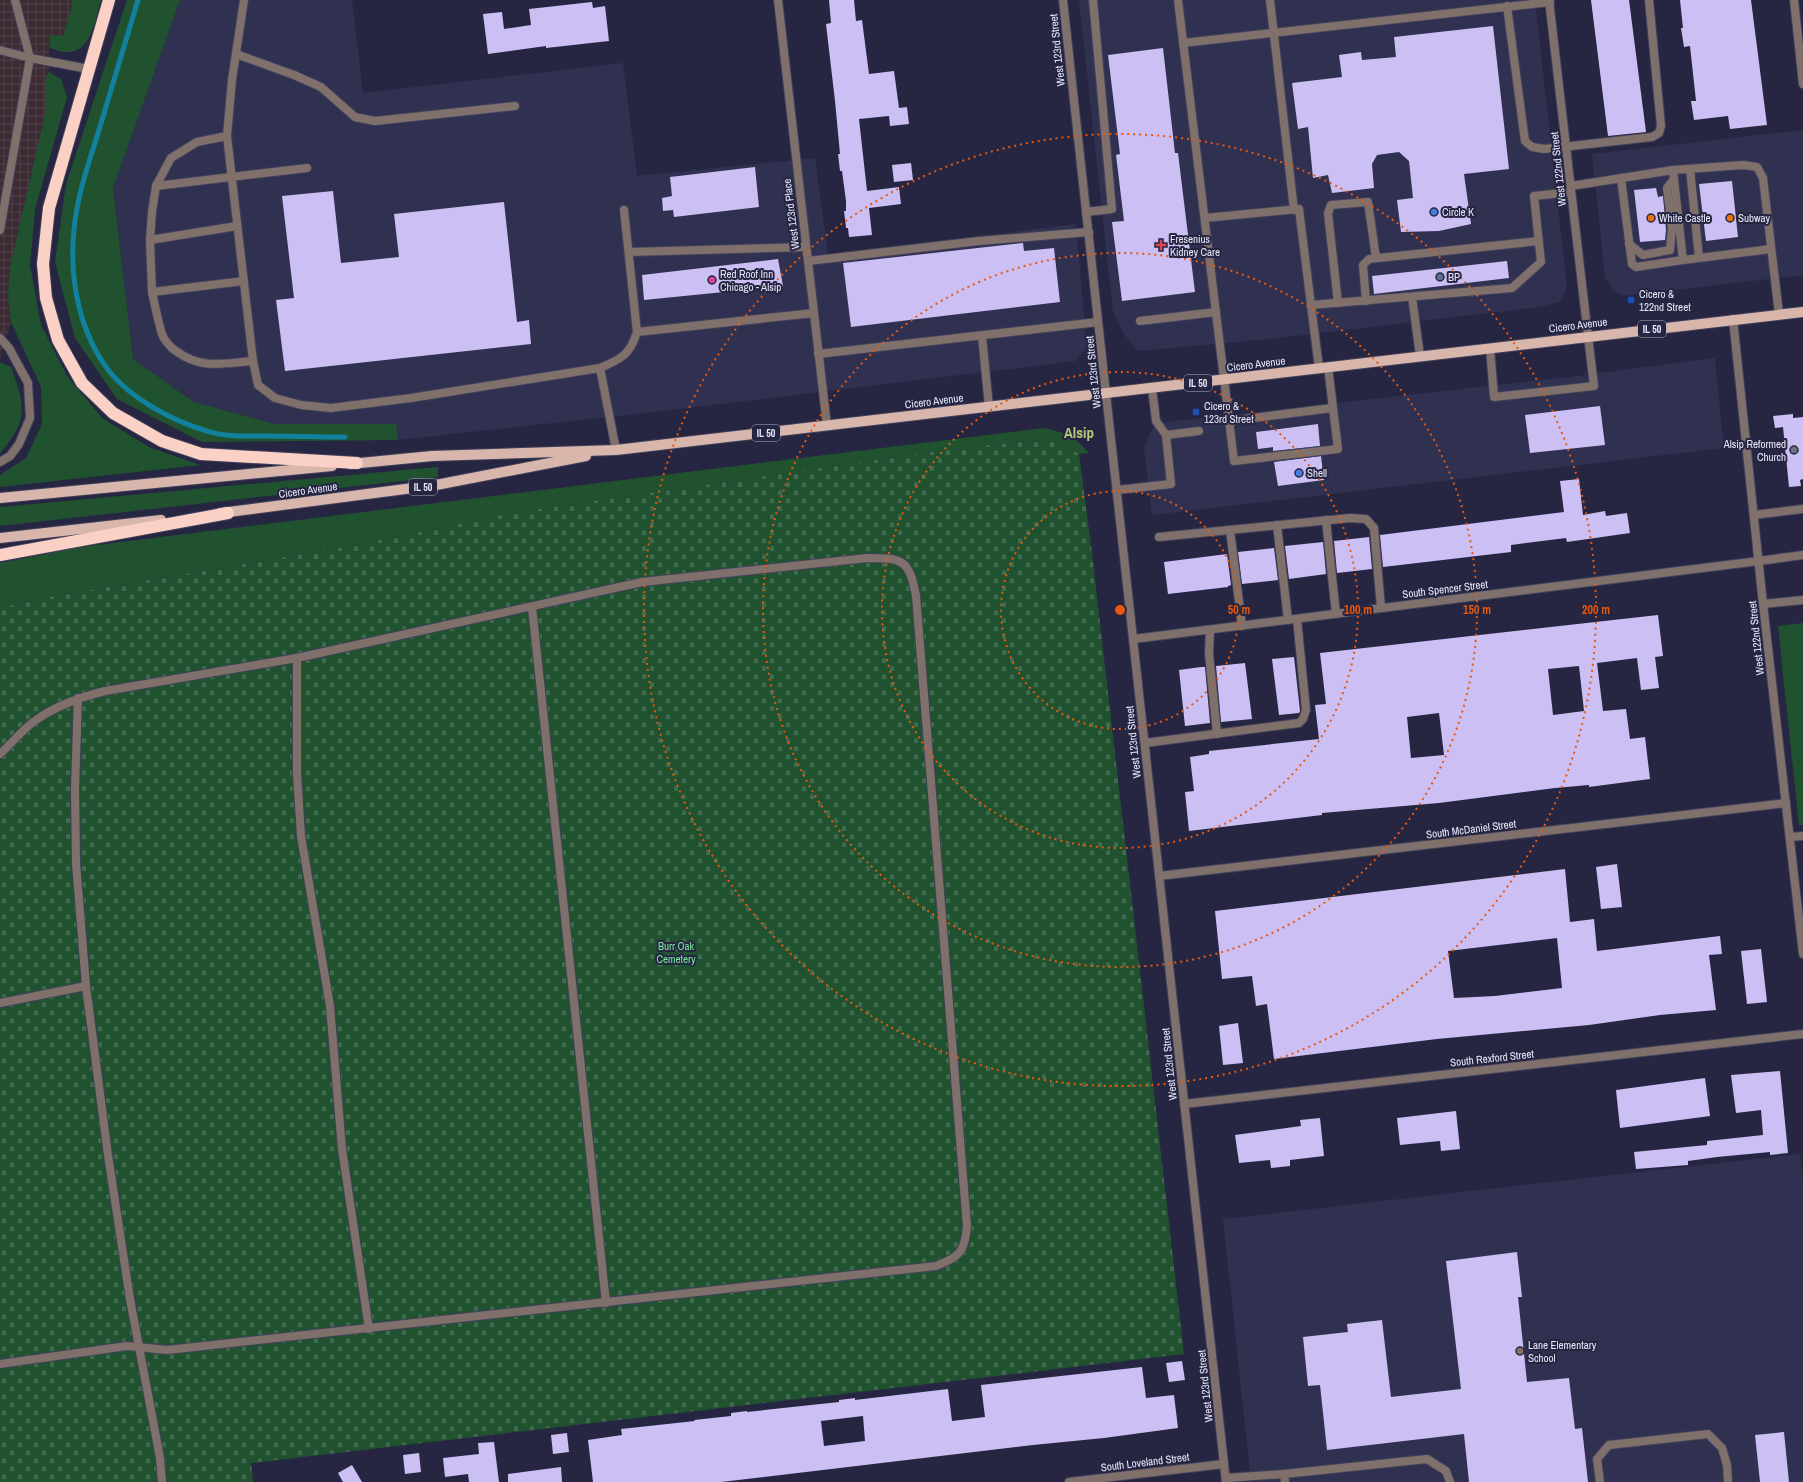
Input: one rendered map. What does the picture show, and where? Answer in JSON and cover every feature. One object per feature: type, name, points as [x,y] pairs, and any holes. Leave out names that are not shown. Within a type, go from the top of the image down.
[{"type":"highway","points":[[109,0],[49,208],[43,264],[46,298],[58,340],[82,383],[113,413],[162,441],[201,454],[357,463]]},
{"type":"highway","points":[[0,555],[228,513]]},
{"type":"main road","name":"Cicero Avenue","points":[[0,538],[228,513],[436,485],[616,450],[1803,312]]},
{"type":"main road","name":"Cicero Avenue","points":[[0,498],[432,456],[616,450]]},
{"type":"street","points":[[0,230],[30,58],[15,0]]},
{"type":"street","points":[[244,0],[236,54],[227,136],[253,360],[258,385],[275,398],[301,404],[331,408],[411,398],[600,368],[621,359],[634,342],[637,332],[624,210]]},
{"type":"street","name":"West 123rd Place","points":[[778,0],[827,426]]},
{"type":"street","name":"West 123rd Street","points":[[1063,0],[1226,1480]]},
{"type":"street","points":[[1086,212],[1112,209],[1093,0]]},
{"type":"street","points":[[1178,0],[1234,461],[1338,449],[1332,408],[1311,305],[1300,209],[1205,218]]},
{"type":"street","points":[[1270,0],[1294,210]]},
{"type":"street","points":[[1503,5],[1525,140],[1532,147],[1544,149],[1652,137],[1659,133],[1661,126],[1649,0]]},
{"type":"street","points":[[1794,0],[1803,84]]},
{"type":"street","points":[[1183,43],[1503,5],[1549,1]]},
{"type":"street","name":"West 122nd Street","points":[[1490,348],[1494,397],[1594,386],[1549,1]]},
{"type":"street","points":[[0,50],[30,58],[89,69]]},
{"type":"street","points":[[236,54],[294,75],[321,87],[355,117],[375,121],[515,106]]},
{"type":"street","points":[[227,136],[197,142],[171,158],[156,186],[150,240],[152,292],[162,336],[172,349],[182,356],[197,363],[211,364],[253,360]]},
{"type":"street","points":[[1311,305],[1512,288],[1542,262],[1534,196],[1621,178],[1673,170],[1743,165],[1757,167],[1762,178],[1779,314]]},
{"type":"street","points":[[156,186],[307,168]]},
{"type":"street","points":[[1690,169],[1699,258]]},
{"type":"street","points":[[1673,170],[1683,260]]},
{"type":"street","points":[[1621,178],[1630,260],[1636,267],[1771,249]]},
{"type":"street","points":[[1629,244],[1643,255],[1670,250],[1672,228],[1667,188],[1674,179]]},
{"type":"street","points":[[1338,303],[1328,213],[1331,206],[1368,202],[1376,258]]},
{"type":"street","points":[[150,240],[237,226]]},
{"type":"street","points":[[808,261],[979,240],[1089,232]]},
{"type":"street","points":[[1366,301],[1363,265],[1369,259],[1539,241]]},
{"type":"street","points":[[629,252],[806,247]]},
{"type":"street","points":[[152,292],[244,280]]},
{"type":"street","points":[[1412,297],[1420,356]]},
{"type":"street","points":[[1140,321],[1216,312]]},
{"type":"street","points":[[637,332],[814,313]]},
{"type":"street","name":"West 122nd Street","points":[[1733,319],[1763,604],[1803,954]]},
{"type":"street","points":[[818,354],[1098,322]]},
{"type":"street","points":[[982,336],[989,407]]},
{"type":"street","points":[[0,338],[9,348],[28,383],[30,418],[19,444],[10,456],[0,462]]},
{"type":"street","points":[[600,368],[616,450]]},
{"type":"street","points":[[1117,490],[1171,484],[1166,435],[1156,422],[1152,388]]},
{"type":"street","points":[[1230,421],[1332,408]]},
{"type":"street","points":[[1166,435],[1199,431]]},
{"type":"street","points":[[1754,515],[1803,509]]},
{"type":"street","points":[[1158,537],[1326,520],[1350,518],[1366,519],[1374,528],[1381,608]]},
{"type":"street","points":[[1326,520],[1336,614]]},
{"type":"street","points":[[1277,525],[1288,620]]},
{"type":"street","points":[[1230,530],[1242,626]]},
{"type":"street","name":"South Spencer Street","points":[[1133,639],[1803,555]]},
{"type":"street","points":[[0,754],[36,720],[56,708],[78,698],[105,691],[297,658],[532,608],[642,582],[867,558],[896,560],[908,567],[913,578],[916,596],[967,1218],[966,1243],[959,1253],[950,1260],[936,1266],[167,1350],[127,1346],[0,1364]]},
{"type":"street","points":[[1763,604],[1803,600]]},
{"type":"street","points":[[532,608],[606,1303]]},
{"type":"street","points":[[1145,743],[1290,726],[1299,723],[1303,719],[1306,710],[1297,619]]},
{"type":"street","points":[[1210,630],[1209,654],[1217,734]]},
{"type":"street","points":[[297,658],[297,766],[301,836],[330,1006],[342,1149],[368,1329]]},
{"type":"street","points":[[78,698],[75,788],[76,863],[86,986],[108,1155],[138,1346],[159,1451],[162,1482]]},
{"type":"street","name":"South McDaniel Street","points":[[1159,876],[1786,803]]},
{"type":"street","points":[[1790,837],[1803,836]]},
{"type":"street","points":[[0,1003],[86,986]]},
{"type":"street","name":"South Rexford Street","points":[[1184,1104],[1803,1034]]},
{"type":"street","points":[[1600,1482],[1597,1459],[1609,1445],[1708,1434],[1722,1448],[1727,1465],[1728,1482]]},
{"type":"street","points":[[1226,1480],[1284,1478],[1427,1459],[1446,1471],[1450,1482]]},
{"type":"street","name":"South Loveland Street","points":[[1069,1482],[1224,1464]]},
{"type":"shaded area","points":[[0,0],[73,0],[63,36],[49,35],[49,72],[45,81],[45,114],[10,267],[8,297],[11,322],[0,361]]},
{"type":"shaded area","points":[[180,0],[352,0],[363,93],[623,63],[637,176],[815,158],[828,255],[1076,224],[1087,348],[1075,361],[662,411],[398,440],[395,424],[275,424],[194,402],[133,359],[113,188]]},
{"type":"shaded area","points":[[1079,0],[1535,0],[1567,287],[1560,302],[1538,307],[1279,338],[1138,351],[1123,333],[1113,312]]},
{"type":"shaded area","points":[[1803,130],[1803,275],[1623,296],[1613,290],[1605,277],[1592,154]]},
{"type":"shaded area","points":[[1715,358],[1724,448],[1152,515],[1144,447],[1154,427],[1166,422],[1569,377]]},
{"type":"shaded area","name":"Lane Elementary School","points":[[1800,1154],[1803,1181],[1803,1482],[1251,1482],[1223,1219]]},
{"type":"green space","points":[[73,0],[101,0],[91,34],[81,47],[74,51],[63,52],[50,48],[49,35],[63,36]]},
{"type":"green space","points":[[127,0],[180,0],[113,188],[133,359],[194,402],[275,424],[396,424],[398,440],[202,442],[117,399],[75,338],[55,262],[66,184]]},
{"type":"green space","points":[[49,72],[61,79],[67,97],[35,209],[30,265],[41,325],[67,376],[102,418],[149,447],[200,465],[0,487],[0,475],[26,458],[42,424],[41,387],[11,322],[8,297],[10,267],[45,114],[45,81]]},
{"type":"green space","points":[[0,362],[11,367],[19,392],[22,412],[16,431],[0,453]]},
{"type":"green space","points":[[1044,428],[1071,435],[1089,453],[1079,454],[1053,440],[1047,439],[952,449],[519,512],[350,546],[49,597],[0,608],[0,563],[80,547]]},
{"type":"green space","name":"Burr Oak Cemetery","points":[[1047,439],[1053,440],[1079,454],[1091,545],[1184,1354],[251,1463],[253,1482],[0,1482],[0,608],[49,597],[350,546],[518,512],[952,449]]},
{"type":"green space","points":[[438,467],[438,477],[0,526],[0,507]]},
{"type":"green space","points":[[1803,623],[1803,825],[1799,825],[1778,626]]},
{"type":"building","points":[[829,0],[854,0],[856,21],[862,20],[869,74],[894,71],[899,108],[907,107],[909,124],[890,126],[889,116],[859,119],[867,191],[899,187],[901,204],[869,208],[872,235],[849,237],[848,228],[846,228],[844,211],[846,211],[846,201],[838,154],[840,154],[826,24],[831,23]]},
{"type":"building","points":[[1591,0],[1629,0],[1646,132],[1608,136]]},
{"type":"building","points":[[1680,0],[1751,0],[1767,125],[1730,129],[1728,116],[1694,120],[1691,101],[1696,101],[1690,46],[1684,47],[1681,28],[1683,28]]},
{"type":"building","points":[[592,2],[593,8],[605,6],[609,41],[546,48],[546,46],[488,54],[483,14],[502,12],[504,29],[531,25],[529,9]]},
{"type":"building","points":[[1493,26],[1509,169],[1464,174],[1471,224],[1439,231],[1401,232],[1397,200],[1413,198],[1409,161],[1399,152],[1377,155],[1372,164],[1374,188],[1332,193],[1328,175],[1313,178],[1308,127],[1298,129],[1292,83],[1342,77],[1339,55],[1361,52],[1362,60],[1396,57],[1394,37]]},
{"type":"building","points":[[1163,48],[1175,153],[1178,153],[1195,292],[1122,301],[1112,222],[1124,221],[1116,155],[1120,154],[1108,55]]},
{"type":"building","points":[[911,163],[913,180],[894,182],[892,165]]},
{"type":"building","points":[[755,167],[759,207],[674,217],[673,210],[663,211],[662,198],[672,196],[670,177]]},
{"type":"building","points":[[1732,181],[1738,237],[1706,241],[1699,184]]},
{"type":"building","name":"White Castle","points":[[1656,188],[1658,197],[1663,196],[1666,230],[1665,240],[1640,242],[1634,190]]},
{"type":"building","points":[[333,191],[341,263],[399,257],[394,214],[504,202],[517,322],[529,320],[531,344],[285,371],[276,300],[294,298],[282,196]]},
{"type":"building","points":[[1023,243],[1024,251],[1054,248],[1060,302],[851,327],[843,263]]},
{"type":"building","name":"Red Roof Inn Chicago - Alsip","points":[[778,259],[783,286],[644,300],[642,275]]},
{"type":"building","name":"BP","points":[[1507,261],[1509,278],[1374,294],[1372,276]]},
{"type":"building","points":[[1600,406],[1605,445],[1530,453],[1525,415]]},
{"type":"building","name":"Alsip Reformed Church","points":[[1793,414],[1793,418],[1803,417],[1803,479],[1800,480],[1801,486],[1789,487],[1783,427],[1775,428],[1773,416]]},
{"type":"building","name":"Shell","points":[[1318,424],[1320,446],[1273,451],[1273,447],[1258,449],[1256,432]]},
{"type":"building","name":"Shell","points":[[1321,456],[1324,480],[1278,486],[1274,462]]},
{"type":"building","points":[[1579,479],[1583,515],[1605,511],[1606,516],[1627,513],[1630,533],[1567,542],[1566,538],[1511,545],[1511,552],[1383,567],[1380,535],[1564,512],[1560,481]]},
{"type":"building","points":[[1369,537],[1372,569],[1337,573],[1334,541]]},
{"type":"building","points":[[1323,542],[1326,574],[1289,579],[1285,546]]},
{"type":"building","points":[[1274,548],[1278,580],[1242,584],[1238,552]]},
{"type":"building","points":[[1227,554],[1231,585],[1228,587],[1168,594],[1164,562]]},
{"type":"building","points":[[1658,615],[1663,656],[1655,657],[1659,688],[1641,690],[1637,658],[1597,663],[1603,711],[1626,709],[1630,739],[1645,737],[1650,779],[1589,787],[1589,785],[1555,788],[1439,803],[1322,813],[1322,815],[1189,831],[1185,792],[1194,791],[1190,757],[1209,754],[1209,751],[1319,739],[1315,705],[1326,704],[1320,653]],"holes":[[[1579,666],[1584,711],[1553,715],[1548,669]],[[1439,713],[1444,755],[1411,758],[1407,717]]]},
{"type":"building","points":[[1294,657],[1300,711],[1299,713],[1279,715],[1272,659]]},
{"type":"building","points":[[1245,663],[1252,719],[1221,722],[1216,666]]},
{"type":"building","points":[[1205,667],[1210,723],[1185,726],[1179,670]]},
{"type":"building","points":[[1617,864],[1622,907],[1601,909],[1596,867]]},
{"type":"building","points":[[1565,869],[1570,922],[1594,919],[1597,951],[1720,936],[1722,954],[1709,955],[1716,1010],[1660,1015],[1589,1025],[1437,1039],[1274,1059],[1267,1004],[1256,1006],[1252,976],[1222,979],[1215,911]],"holes":[[[1557,938],[1562,988],[1495,996],[1454,998],[1448,951]]]},
{"type":"building","points":[[1761,949],[1767,1002],[1747,1004],[1741,951]]},
{"type":"building","points":[[1238,1023],[1243,1063],[1223,1065],[1219,1026]]},
{"type":"building","points":[[1780,1071],[1788,1153],[1770,1155],[1770,1152],[1717,1157],[1688,1161],[1688,1165],[1636,1169],[1634,1152],[1707,1145],[1707,1141],[1763,1135],[1761,1110],[1736,1113],[1731,1075]]},
{"type":"building","points":[[1705,1078],[1710,1116],[1620,1128],[1616,1090]]},
{"type":"building","points":[[1456,1111],[1460,1149],[1441,1151],[1440,1141],[1400,1145],[1397,1118]]},
{"type":"building","points":[[1320,1118],[1324,1156],[1290,1160],[1290,1166],[1271,1168],[1270,1160],[1239,1163],[1235,1135],[1301,1126],[1300,1120]]},
{"type":"building","points":[[1517,1252],[1522,1297],[1518,1297],[1527,1382],[1569,1378],[1575,1429],[1582,1428],[1588,1482],[1469,1482],[1464,1434],[1327,1450],[1320,1385],[1308,1386],[1303,1337],[1348,1332],[1347,1324],[1382,1320],[1391,1397],[1461,1389],[1446,1261]]},
{"type":"building","points":[[1182,1361],[1185,1380],[1169,1382],[1166,1363]]},
{"type":"building","points":[[1142,1367],[1146,1398],[1174,1395],[1178,1428],[1104,1438],[721,1482],[593,1482],[588,1440],[622,1435],[621,1429],[731,1416],[731,1413],[747,1411],[948,1389],[952,1421],[985,1417],[981,1385]],"holes":[[[863,1416],[865,1441],[824,1446],[821,1421]]]},
{"type":"building","points":[[1784,1432],[1789,1482],[1760,1482],[1755,1435]]},
{"type":"building","points":[[567,1433],[569,1452],[553,1454],[551,1435]]},
{"type":"building","points":[[494,1442],[499,1482],[469,1482],[468,1474],[445,1477],[443,1458],[479,1454],[478,1443]]},
{"type":"building","points":[[419,1453],[421,1472],[405,1474],[403,1455]]},
{"type":"building","points":[[352,1465],[362,1482],[343,1482],[338,1473]]},
{"type":"building","points":[[561,1467],[562,1482],[508,1482],[508,1474]]},
{"type":"waterway","points":[[138,0],[84,179],[74,230],[73,267],[75,285],[78,304],[90,339],[109,371],[129,391],[154,408],[194,427],[214,433],[235,436],[345,437]]},
{"type":"place","name":"Circle K","points":[[1434,212]]},
{"type":"place","name":"White Castle","points":[[1651,218]]},
{"type":"place","name":"Subway","points":[[1730,218]]},
{"type":"place","name":"Fresenius Kidney Care","points":[[1161,245]]},
{"type":"place","name":"BP","points":[[1440,277]]},
{"type":"place","name":"Red Roof Inn Chicago - Alsip","points":[[712,280]]},
{"type":"place","name":"Cicero & 122nd Street","points":[[1631,300]]},
{"type":"place","name":"Cicero & 123rd Street","points":[[1196,412]]},
{"type":"place","name":"Alsip Reformed Church","points":[[1794,450]]},
{"type":"place","name":"Shell","points":[[1299,473]]},
{"type":"place","name":"Lane Elementary School","points":[[1520,1351]]},
{"type":"district","name":"Alsip","points":[[1079,432]]}]
